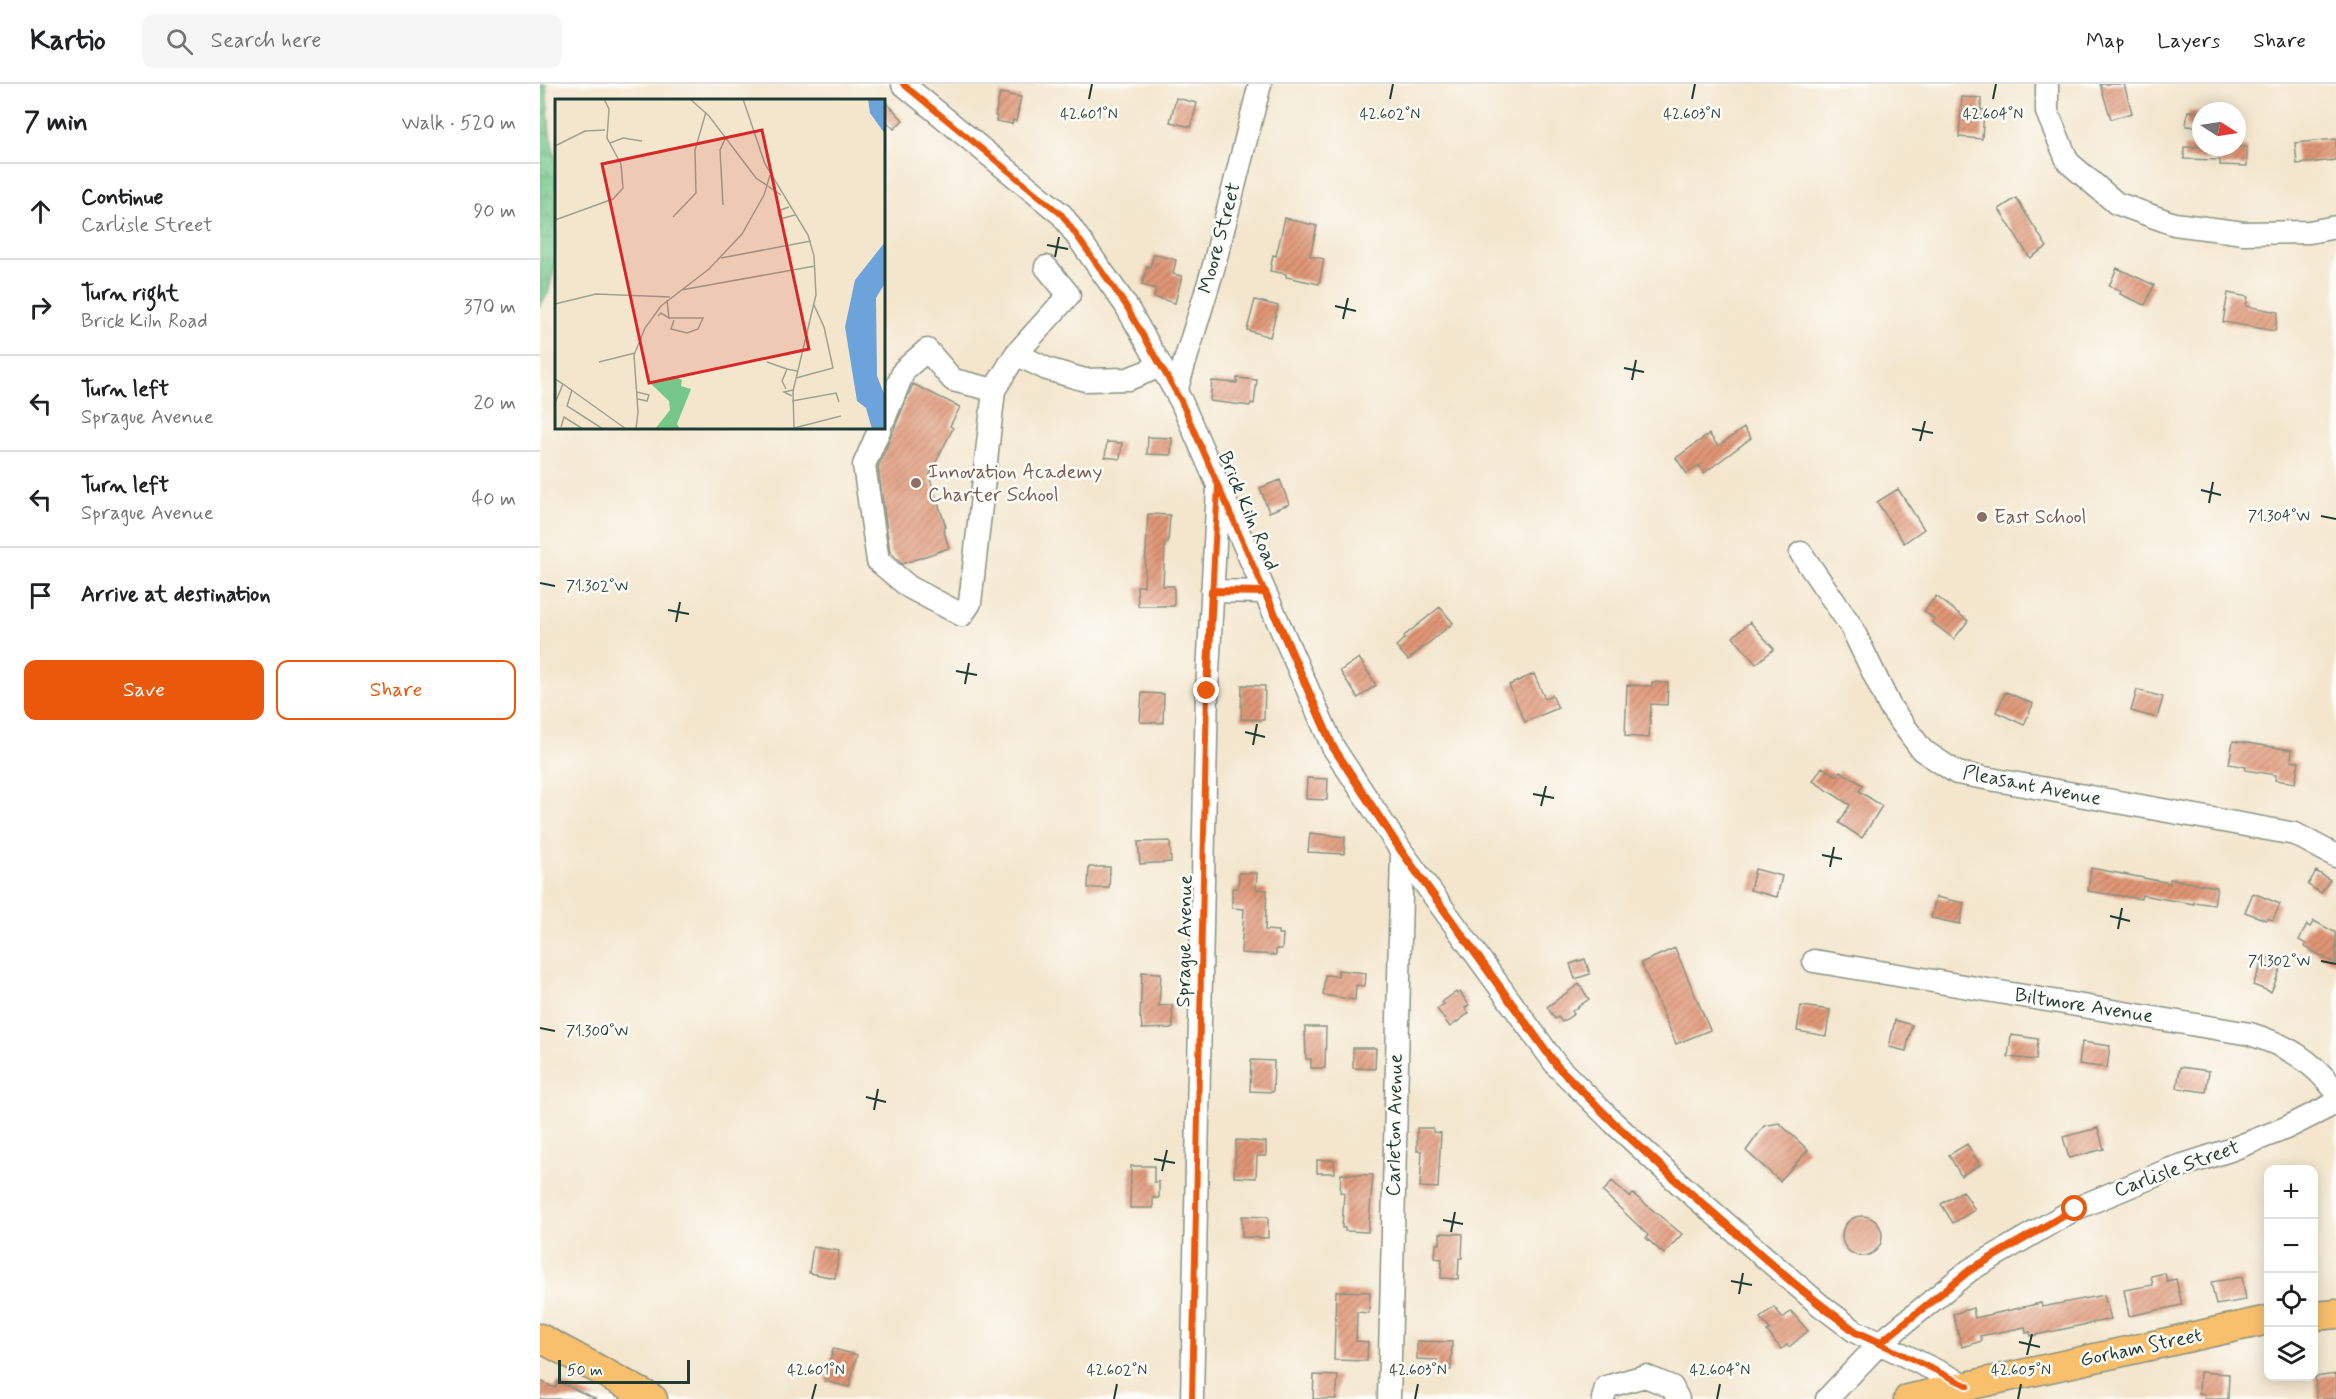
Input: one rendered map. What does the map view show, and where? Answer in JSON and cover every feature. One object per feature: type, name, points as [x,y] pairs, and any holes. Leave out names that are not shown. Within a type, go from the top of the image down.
[{"type":"main road","points":[[2318,1316],[2336,1314]]},
{"type":"main road","name":"Gorham Street","points":[[1908,1399],[2264,1321]]},
{"type":"main road","points":[[540,1338],[652,1399]]},
{"type":"street","name":"Brick Kiln Road","points":[[903,84],[1062,215],[1125,304],[1176,391],[1219,483],[1333,747],[1402,852],[1557,1066],[1680,1184],[1794,1284],[1856,1332],[1968,1386]]},
{"type":"street","name":"Moore Street","points":[[1176,391],[1213,269],[1260,84]]},
{"type":"street","points":[[2047,84],[2047,112],[2068,162],[2116,203],[2174,224],[2244,233],[2309,232],[2336,227]]},
{"type":"street","points":[[880,429],[864,465],[878,561],[909,587],[962,615],[970,603],[994,390],[1016,354],[1069,294],[1046,267]]},
{"type":"street","points":[[885,416],[904,370],[927,350],[953,380],[994,390]]},
{"type":"street","points":[[1016,354],[1047,369],[1084,380],[1128,379],[1161,366]]},
{"type":"street","name":"Sprague Avenue","points":[[1192,1399],[1207,715],[1219,483]]},
{"type":"street","name":"Pleasant Avenue","points":[[1801,553],[1851,626],[1890,707],[1922,750],[1957,773],[2295,834],[2336,856]]},
{"type":"street","points":[[1212,591],[1265,592]]},
{"type":"street","name":"Carleton Avenue","points":[[1389,1399],[1402,852]]},
{"type":"street","name":"Biltmore Avenue","points":[[1814,961],[2250,1034],[2284,1046],[2298,1054],[2312,1064],[2336,1091]]},
{"type":"street","name":"Carlisle Street","points":[[1827,1399],[1880,1343],[1970,1270],[2075,1209],[2171,1168],[2258,1139],[2336,1104]]},
{"type":"street","points":[[1604,1399],[1606,1386],[1645,1376],[1672,1387],[1678,1399]]},
{"type":"green space","points":[[540,85],[546,85],[550,135],[555,158],[555,266],[548,293],[540,305]]},
{"type":"building","points":[[2100,84],[2124,84],[2132,113],[2111,119]]},
{"type":"building","points":[[1000,93],[1021,97],[1016,121],[1013,120],[1012,124],[996,121]]},
{"type":"building","points":[[1962,97],[1981,98],[1981,110],[1984,110],[1982,139],[1959,137]]},
{"type":"building","points":[[1176,98],[1197,103],[1191,127],[1170,122]]},
{"type":"building","points":[[885,101],[903,120],[894,129],[885,120]]},
{"type":"building","points":[[2188,111],[2192,111],[2192,126],[2186,126]]},
{"type":"building","points":[[2336,139],[2336,160],[2297,164],[2295,143]]},
{"type":"building","points":[[2184,147],[2192,147],[2192,156],[2246,156],[2247,147],[2247,166],[2220,165],[2220,160],[2184,159]]},
{"type":"building","points":[[2016,198],[2047,247],[2030,258],[1999,209]]},
{"type":"building","points":[[1285,218],[1317,226],[1310,256],[1324,259],[1319,284],[1270,271]]},
{"type":"building","points":[[1154,254],[1176,260],[1173,274],[1182,276],[1175,303],[1154,297],[1156,289],[1142,285],[1147,266],[1150,267]]},
{"type":"building","points":[[2117,268],[2154,285],[2145,305],[2120,294],[2121,291],[2109,286]]},
{"type":"building","points":[[2228,293],[2248,297],[2246,306],[2278,312],[2275,331],[2223,322]]},
{"type":"building","points":[[1255,300],[1278,306],[1270,337],[1247,330]]},
{"type":"building","points":[[1237,378],[1257,380],[1254,404],[1251,403],[1250,406],[1210,401],[1212,381],[1237,383]]},
{"type":"building","points":[[913,384],[960,407],[950,426],[953,428],[929,476],[946,527],[943,528],[949,548],[902,564],[890,552],[878,467]]},
{"type":"building","points":[[1744,428],[1751,438],[1704,473],[1699,465],[1687,474],[1676,458],[1709,434],[1718,446]]},
{"type":"building","points":[[1148,437],[1172,438],[1171,455],[1147,454]]},
{"type":"building","points":[[1107,442],[1122,443],[1120,459],[1105,457]]},
{"type":"building","points":[[1280,480],[1289,504],[1269,512],[1260,488]]},
{"type":"building","points":[[1898,489],[1924,529],[1904,543],[1877,502]]},
{"type":"building","points":[[1148,514],[1170,515],[1168,543],[1165,543],[1163,586],[1174,586],[1174,606],[1138,606],[1137,586],[1144,586]]},
{"type":"building","points":[[1936,596],[1968,621],[1954,639],[1932,622],[1934,619],[1924,611]]},
{"type":"building","points":[[1440,607],[1453,623],[1408,660],[1396,646],[1405,638],[1404,636]]},
{"type":"building","points":[[1750,622],[1774,649],[1756,664],[1733,637]]},
{"type":"building","points":[[1359,658],[1376,685],[1358,698],[1340,671]]},
{"type":"building","points":[[1534,674],[1545,699],[1552,695],[1558,708],[1525,722],[1509,685]]},
{"type":"building","points":[[1652,682],[1668,683],[1667,705],[1651,704],[1649,738],[1625,736],[1627,685],[1652,686]]},
{"type":"building","points":[[1242,685],[1265,686],[1264,720],[1241,719]]},
{"type":"building","points":[[2137,690],[2163,697],[2157,718],[2131,711]]},
{"type":"building","points":[[2006,692],[2033,704],[2024,725],[1996,712]]},
{"type":"building","points":[[1142,693],[1164,694],[1163,723],[1140,722]]},
{"type":"building","points":[[2233,741],[2292,750],[2291,761],[2299,762],[2295,783],[2275,780],[2276,775],[2245,770],[2246,767],[2229,764]]},
{"type":"building","points":[[1822,767],[1837,776],[1840,771],[1863,785],[1859,791],[1882,806],[1862,838],[1839,823],[1850,805],[1813,781]]},
{"type":"building","points":[[1307,778],[1328,779],[1327,800],[1306,799]]},
{"type":"building","points":[[1310,833],[1345,837],[1344,854],[1308,852]]},
{"type":"building","points":[[1170,841],[1171,862],[1140,864],[1138,842]]},
{"type":"building","points":[[1089,867],[1110,867],[1109,888],[1088,888]]},
{"type":"building","points":[[2091,868],[2170,883],[2170,879],[2217,887],[2214,905],[2142,895],[2141,899],[2088,891]]},
{"type":"building","points":[[1755,869],[1782,876],[1777,897],[1750,890]]},
{"type":"building","points":[[2316,871],[2330,880],[2321,893],[2308,885]]},
{"type":"building","points":[[1239,873],[1257,873],[1256,889],[1267,890],[1265,930],[1278,931],[1278,934],[1283,934],[1282,949],[1276,949],[1276,955],[1241,953],[1244,909],[1232,908],[1232,888],[1238,888]]},
{"type":"building","points":[[2253,893],[2280,904],[2273,920],[2267,918],[2266,920],[2245,912]]},
{"type":"building","points":[[1936,897],[1964,903],[1960,924],[1931,918]]},
{"type":"building","points":[[2314,921],[2336,933],[2336,964],[2305,947],[2306,944],[2299,940],[2307,925],[2310,927]]},
{"type":"building","points":[[1675,948],[1710,1030],[1676,1044],[1641,963]]},
{"type":"building","points":[[2265,956],[2283,963],[2271,992],[2253,985]]},
{"type":"building","points":[[1585,959],[1590,974],[1575,979],[1570,964]]},
{"type":"building","points":[[1338,970],[1366,973],[1365,986],[1356,985],[1355,1000],[1323,995],[1325,975],[1338,976]]},
{"type":"building","points":[[1142,972],[1161,973],[1159,1006],[1172,1005],[1173,1028],[1142,1029],[1140,1018]]},
{"type":"building","points":[[1579,984],[1589,999],[1572,1011],[1574,1014],[1562,1022],[1558,1017],[1555,1019],[1547,1007]]},
{"type":"building","points":[[1456,992],[1457,994],[1460,992],[1469,1005],[1465,1008],[1469,1013],[1450,1027],[1437,1009],[1444,1004],[1442,1002]]},
{"type":"building","points":[[1801,1006],[1830,1010],[1826,1036],[1797,1031]]},
{"type":"building","points":[[1895,1020],[1912,1025],[1906,1051],[1889,1047]]},
{"type":"building","points":[[1305,1027],[1326,1027],[1325,1068],[1311,1068],[1311,1059],[1306,1059]]},
{"type":"building","points":[[2011,1035],[2038,1039],[2036,1060],[2008,1057]]},
{"type":"building","points":[[2082,1042],[2110,1046],[2107,1068],[2079,1064]]},
{"type":"building","points":[[1353,1048],[1376,1048],[1375,1069],[1353,1068]]},
{"type":"building","points":[[1251,1060],[1274,1061],[1273,1092],[1250,1091]]},
{"type":"building","points":[[2180,1067],[2209,1071],[2206,1092],[2177,1088]]},
{"type":"building","points":[[1779,1123],[1808,1150],[1780,1181],[1746,1151],[1764,1126]]},
{"type":"building","points":[[1417,1128],[1433,1128],[1433,1132],[1441,1133],[1438,1188],[1420,1187],[1422,1151],[1417,1151]]},
{"type":"building","points":[[2098,1128],[2104,1149],[2069,1158],[2063,1137]]},
{"type":"building","points":[[1236,1140],[1266,1142],[1266,1156],[1257,1156],[1256,1178],[1234,1177]]},
{"type":"building","points":[[1967,1144],[1980,1165],[1961,1176],[1949,1155]]},
{"type":"building","points":[[1317,1160],[1334,1160],[1335,1173],[1317,1173]]},
{"type":"building","points":[[1131,1166],[1154,1166],[1154,1182],[1159,1182],[1159,1198],[1153,1198],[1153,1208],[1130,1208]]},
{"type":"building","points":[[1341,1174],[1373,1175],[1368,1232],[1345,1231],[1345,1228],[1342,1228],[1344,1193],[1340,1192]]},
{"type":"building","points":[[1612,1181],[1630,1197],[1633,1194],[1682,1234],[1664,1254],[1646,1238],[1648,1235],[1603,1192]]},
{"type":"building","points":[[1963,1191],[1975,1210],[1953,1223],[1941,1204]]},
{"type":"building","points":[[1242,1216],[1268,1217],[1268,1238],[1242,1237]]},
{"type":"building","points":[[1862,1216],[1876,1222],[1882,1236],[1876,1250],[1862,1256],[1848,1250],[1842,1236],[1848,1222]]},
{"type":"building","points":[[1440,1233],[1463,1234],[1458,1279],[1441,1278],[1442,1259],[1435,1258],[1436,1244],[1440,1244]]},
{"type":"building","points":[[813,1247],[839,1251],[835,1278],[809,1273]]},
{"type":"building","points":[[2165,1273],[2167,1281],[2176,1279],[2182,1305],[2129,1316],[2124,1290],[2153,1285],[2151,1276]]},
{"type":"building","points":[[2242,1277],[2246,1300],[2216,1305],[2211,1282]]},
{"type":"building","points":[[1336,1291],[1370,1292],[1369,1313],[1357,1312],[1356,1341],[1368,1342],[1367,1361],[1334,1360]]},
{"type":"building","points":[[2104,1295],[2111,1319],[2031,1336],[2030,1332],[2026,1333],[2025,1327],[1980,1336],[1982,1341],[1962,1347],[1953,1314],[1973,1308],[1975,1318],[2041,1303],[2042,1307]]},
{"type":"building","points":[[1774,1307],[1783,1318],[1791,1311],[1808,1331],[1789,1347],[1787,1345],[1781,1349],[1767,1331],[1770,1329],[1760,1318]]},
{"type":"building","points":[[1417,1341],[1452,1342],[1451,1370],[1437,1370],[1437,1360],[1417,1359]]},
{"type":"building","points":[[833,1349],[857,1355],[849,1387],[825,1381]]},
{"type":"building","points":[[2200,1372],[2229,1374],[2228,1399],[2204,1399],[2205,1394],[2199,1393]]},
{"type":"building","points":[[2336,1374],[2336,1399],[2317,1399],[2315,1381],[2318,1381],[2318,1377]]},
{"type":"building","points":[[1314,1375],[1338,1376],[1336,1399],[1313,1399]]},
{"type":"building","points":[[540,1381],[555,1388],[558,1382],[597,1399],[540,1399]]},
{"type":"cycle path","points":[[903,84],[1062,215],[1125,304],[1181,401],[1333,747],[1402,852],[1557,1066],[1680,1184],[1820,1305],[1856,1332],[1968,1386]]},
{"type":"cycle path","points":[[1192,1399],[1207,691],[1218,486]]},
{"type":"place","name":"Innovation Academy Charter School","points":[[916,483]]},
{"type":"place","name":"East School","points":[[1982,517]]},
{"type":"route","points":[[1207,691],[1212,591],[1265,592],[1333,747],[1402,852],[1557,1066],[1680,1184],[1794,1284],[1856,1332],[1880,1343],[1970,1270],[2075,1209]]}]
